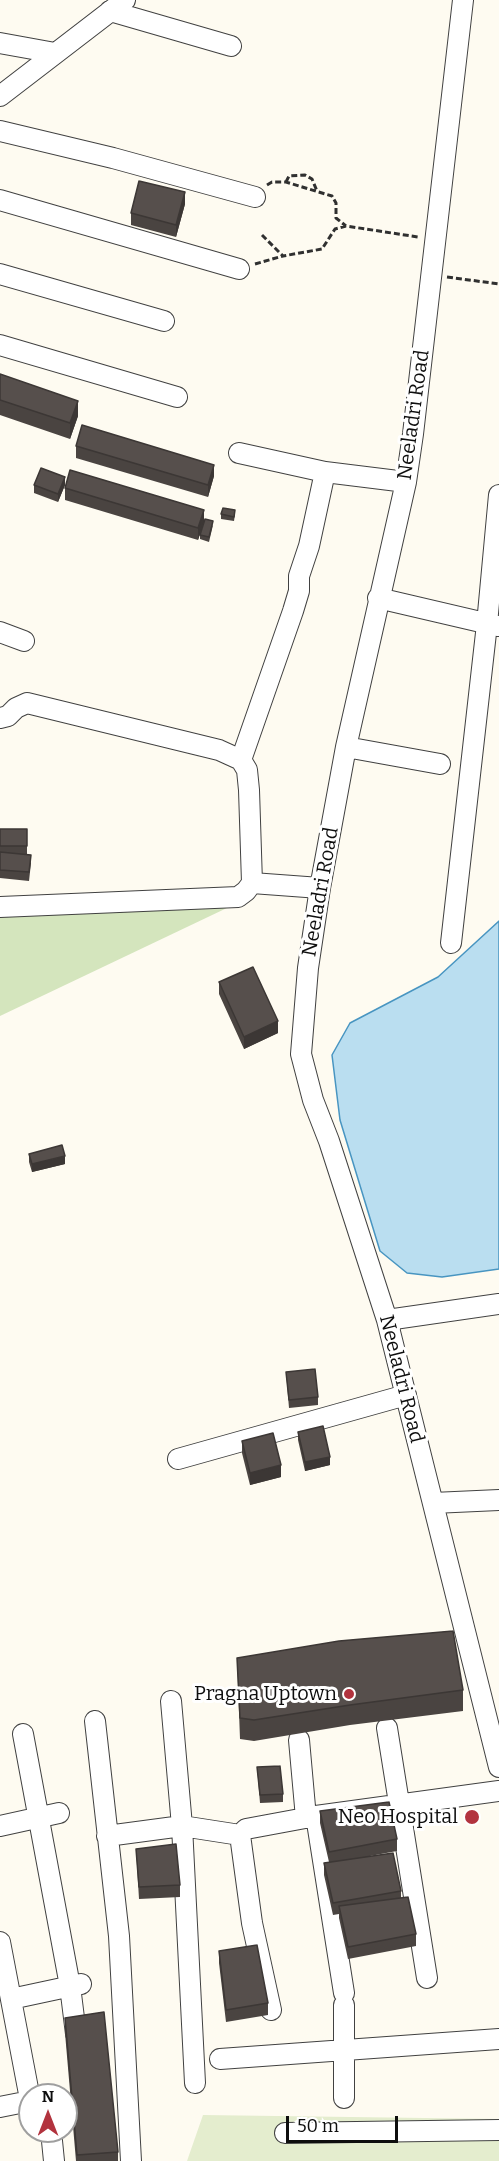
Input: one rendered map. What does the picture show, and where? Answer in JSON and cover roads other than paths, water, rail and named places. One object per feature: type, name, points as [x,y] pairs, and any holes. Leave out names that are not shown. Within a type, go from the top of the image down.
[{"type":"street","name":"Neeladri Road","points":[[463,0],[406,482],[346,747],[320,888],[307,978],[301,1054],[313,1100],[329,1141],[387,1320],[499,1767]]},
{"type":"street","points":[[0,96],[118,6],[231,46]]},
{"type":"street","points":[[0,43],[55,53]]},
{"type":"street","points":[[0,131],[113,158],[255,197]]},
{"type":"street","points":[[0,200],[239,269]]},
{"type":"street","points":[[0,274],[164,321]]},
{"type":"street","points":[[0,345],[177,397]]},
{"type":"street","points":[[239,453],[325,472],[406,482]]},
{"type":"street","points":[[241,760],[299,591],[299,576],[309,546],[325,472]]},
{"type":"street","points":[[451,943],[493,625],[499,495]]},
{"type":"street","points":[[378,598],[493,625]]},
{"type":"street","points":[[0,632],[24,641]]},
{"type":"street","points":[[0,718],[8,716],[16,708],[27,703],[219,750],[241,760],[247,770],[249,790],[252,883],[238,897],[0,908]]},
{"type":"street","points":[[346,747],[440,764]]},
{"type":"street","points":[[252,883],[320,888]]},
{"type":"street","points":[[387,1320],[499,1304]]},
{"type":"street","points":[[178,1459],[406,1395]]},
{"type":"street","points":[[433,1503],[499,1500]]},
{"type":"street","points":[[171,1701],[182,1826],[195,2083]]},
{"type":"street","points":[[95,1720],[118,1936],[131,2161]]},
{"type":"street","points":[[387,1728],[427,1978]]},
{"type":"street","points":[[23,1734],[75,1985],[76,2034]]},
{"type":"street","points":[[299,1740],[344,1999],[344,2098]]},
{"type":"street","points":[[240,1835],[246,1829],[311,1817],[499,1791]]},
{"type":"street","points":[[0,1826],[59,1813]]},
{"type":"street","points":[[107,1836],[182,1826],[240,1835]]},
{"type":"street","points":[[240,1835],[252,1923],[271,2010]]},
{"type":"street","points":[[0,1942],[27,2083]]},
{"type":"street","points":[[11,1999],[75,1985]]},
{"type":"street","points":[[220,2059],[499,2039]]},
{"type":"street","points":[[0,2107],[18,2103]]},
{"type":"street","points":[[285,2133],[499,2130]]},
{"type":"street","points":[[52,2143],[54,2161]]},
{"type":"water","points":[[499,921],[499,1269],[442,1277],[407,1273],[380,1251],[340,1120],[332,1055],[350,1023],[438,977]]},
{"type":"place","name":"Pragna Uptown","points":[[349,1694]]},
{"type":"place","name":"Neo Hospital","points":[[472,1817]]}]
